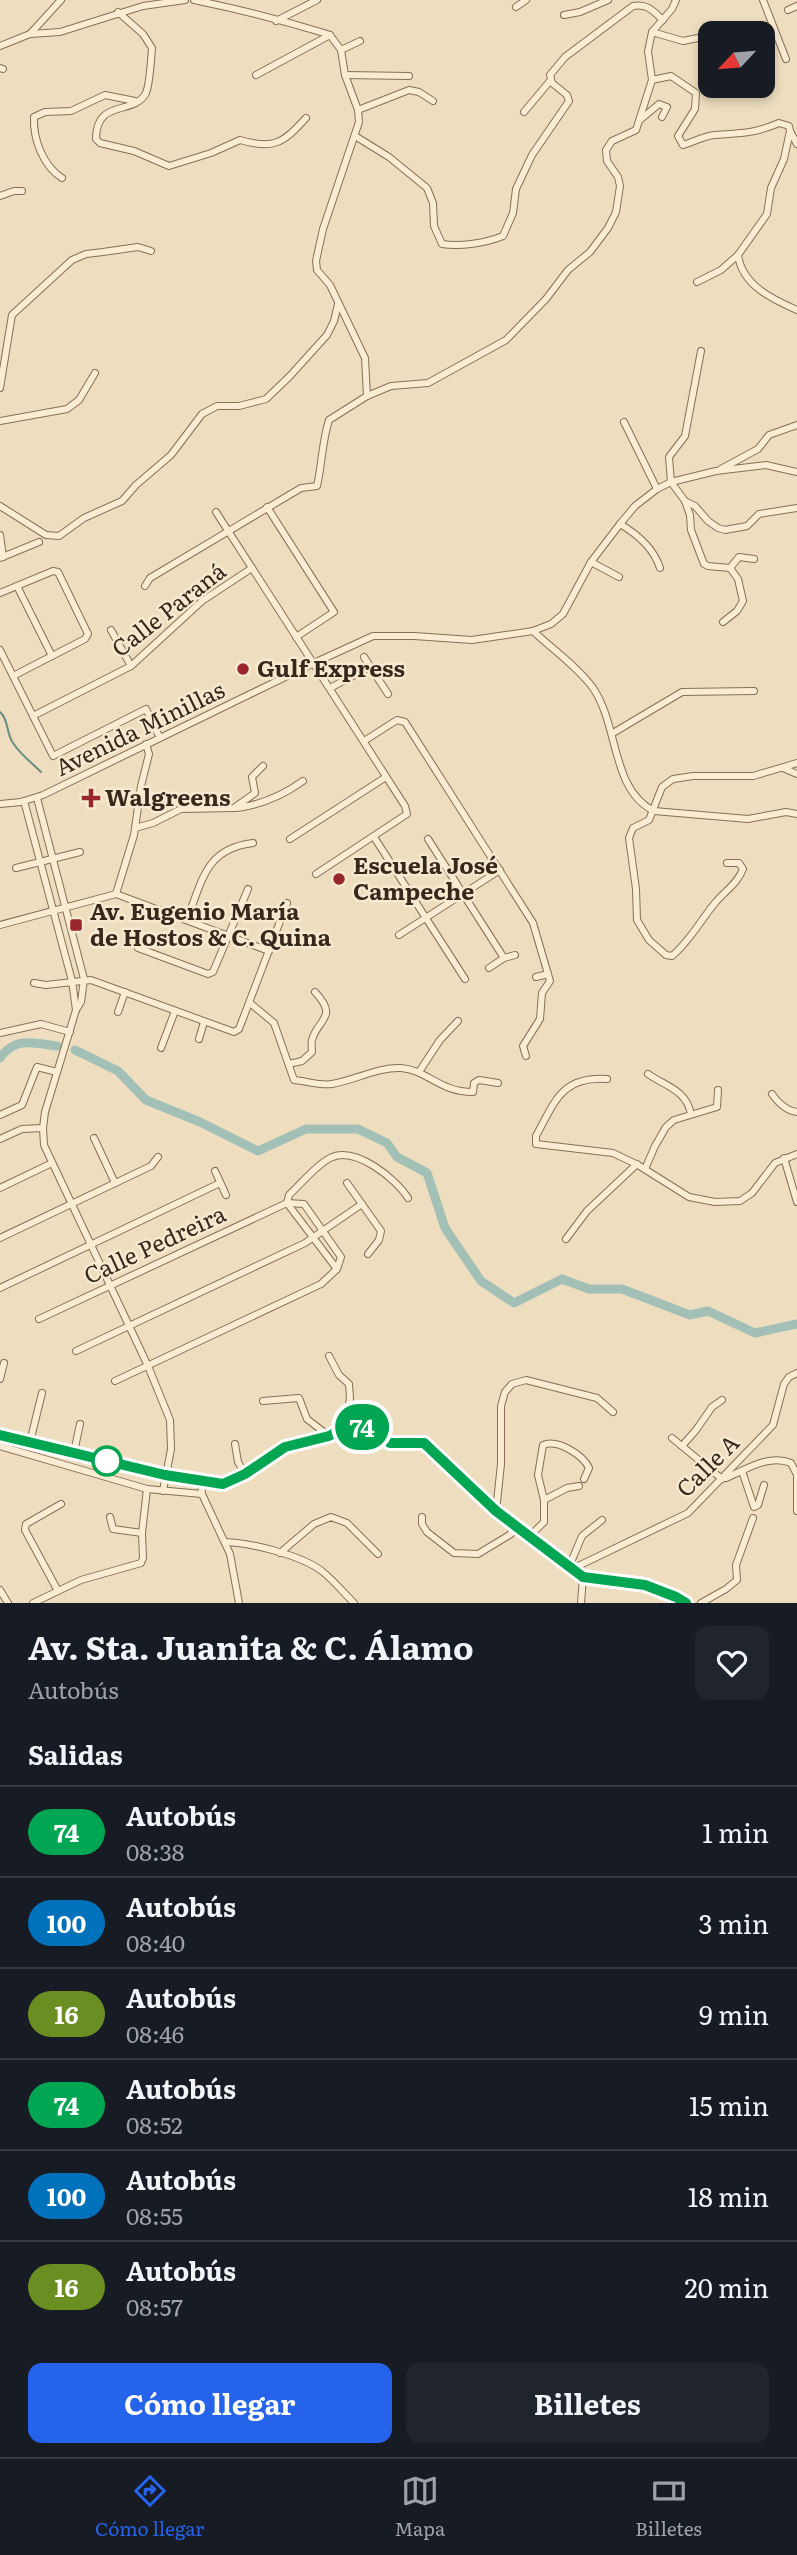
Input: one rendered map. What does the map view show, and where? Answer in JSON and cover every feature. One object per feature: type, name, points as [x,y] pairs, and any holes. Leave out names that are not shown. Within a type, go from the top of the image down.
[{"type":"street","points":[[30,34],[61,0]]},
{"type":"street","points":[[0,46],[30,34],[60,32],[118,12],[185,0]]},
{"type":"street","points":[[194,0],[251,11],[276,21],[330,35],[341,50],[345,75],[358,110],[359,122],[323,229],[316,261],[317,270],[330,285],[365,358],[367,396]]},
{"type":"street","points":[[276,21],[317,0]]},
{"type":"street","points":[[516,7],[526,0]]},
{"type":"street","points":[[564,15],[580,12],[608,0]]},
{"type":"street","points":[[145,586],[150,578],[267,507],[301,488],[317,486],[322,444],[329,420],[367,396],[391,386],[428,383],[506,340],[546,299],[568,270],[590,252],[616,212],[620,186],[618,177],[607,162],[606,150],[612,141],[636,130],[652,80],[648,51],[652,32],[672,9],[676,0]]},
{"type":"street","points":[[764,0],[786,59]]},
{"type":"street","points":[[524,112],[565,57],[633,6],[648,7],[663,20]]},
{"type":"street","points":[[788,10],[797,6]]},
{"type":"street","points":[[118,12],[143,34],[152,48],[146,93],[137,102],[109,111],[101,118],[96,139],[100,143],[134,151],[169,166],[211,153],[240,140],[259,146],[278,143],[289,136],[306,118]]},
{"type":"street","points":[[652,32],[683,41],[698,38]]},
{"type":"street","points":[[256,75],[330,35]]},
{"type":"street","points":[[341,50],[360,41]]},
{"type":"street","points":[[345,75],[409,76]]},
{"type":"street","points":[[652,80],[671,76],[696,93],[695,109],[678,136],[683,145],[712,135],[739,135],[760,131],[779,123],[789,126],[797,144]]},
{"type":"street","points":[[355,136],[427,188],[433,203],[434,226],[442,244],[456,246],[489,242],[503,236],[513,213],[516,189],[532,155],[569,100],[550,80]]},
{"type":"street","points":[[358,110],[409,90],[419,92],[433,101]]},
{"type":"street","points":[[62,178],[53,172],[45,161],[34,127],[34,117],[45,113],[72,111],[104,95],[137,102]]},
{"type":"street","points":[[640,120],[659,104],[667,107],[662,117]]},
{"type":"street","points":[[697,282],[721,270],[738,255],[767,214],[771,188],[784,159],[790,131]]},
{"type":"street","points":[[0,196],[22,191]]},
{"type":"street","points":[[0,388],[12,315],[72,261],[86,254],[138,247],[150,251]]},
{"type":"street","points":[[738,255],[740,267],[749,279],[769,297],[797,310]]},
{"type":"street","points":[[0,517],[1,507],[46,535],[59,536],[84,518],[122,501],[136,485],[172,455],[202,414],[217,406],[239,406],[266,399],[327,335],[338,304]]},
{"type":"street","points":[[701,351],[685,436],[669,457],[671,482],[685,501],[691,530],[704,564],[730,568],[738,579],[743,601],[737,611],[723,622]]},
{"type":"street","points":[[0,421],[67,409],[79,400],[95,373]]},
{"type":"street","points":[[624,422],[657,489]]},
{"type":"street","points":[[716,471],[758,449],[769,435],[797,425]]},
{"type":"street","name":"Avenida Minillas","points":[[0,804],[37,798],[373,636],[472,640],[533,631],[551,624],[563,614],[590,562],[635,506],[657,489],[671,482],[716,471],[766,465],[797,472]]},
{"type":"street","points":[[685,501],[695,506],[708,521],[725,530],[747,526],[759,514],[797,508]]},
{"type":"street","points":[[267,507],[334,611],[296,636]]},
{"type":"street","points":[[216,512],[405,806],[407,814],[316,874]]},
{"type":"street","points":[[620,524],[633,532],[657,557],[660,568]]},
{"type":"street","points":[[0,535],[1,557],[39,542]]},
{"type":"street","points":[[730,568],[739,557],[754,559]]},
{"type":"street","points":[[590,562],[619,577]]},
{"type":"street","name":"Calle Paraná","points":[[33,716],[131,666],[202,601],[252,568]]},
{"type":"street","points":[[0,593],[53,571],[58,572],[88,634],[85,639],[13,676]]},
{"type":"street","points":[[17,586],[52,656]]},
{"type":"street","points":[[111,630],[131,666]]},
{"type":"street","points":[[533,631],[591,685],[602,703],[613,733],[622,776],[645,807],[654,811],[748,819],[786,812],[797,814]]},
{"type":"street","points":[[0,650],[53,756],[146,709],[160,738]]},
{"type":"street","points":[[364,657],[388,694]]},
{"type":"street","points":[[330,688],[370,667]]},
{"type":"street","points":[[613,733],[682,692],[754,691]]},
{"type":"street","points":[[364,741],[397,720],[405,722],[533,923],[550,981],[542,993],[540,1019],[523,1046],[526,1056]]},
{"type":"street","points":[[116,894],[135,828],[149,754],[146,744]]},
{"type":"street","points":[[727,863],[739,863],[743,869],[740,877],[715,903],[682,947],[672,956],[666,955],[649,940],[637,920],[629,838],[633,828],[649,820],[662,787],[673,779],[693,776],[752,776],[797,763]]},
{"type":"street","points":[[234,808],[255,793],[252,777],[262,766]]},
{"type":"street","points":[[783,768],[797,774]]},
{"type":"street","points":[[290,839],[386,777]]},
{"type":"street","points":[[135,828],[153,823],[181,808],[258,805],[303,781]]},
{"type":"street","points":[[37,798],[84,979],[81,1002],[76,1010],[45,1112],[44,1145],[148,1366],[170,1420],[171,1449],[163,1491]]},
{"type":"street","points":[[24,801],[72,981],[76,1010]]},
{"type":"street","points":[[374,837],[465,979]]},
{"type":"street","points":[[428,839],[504,958]]},
{"type":"street","points":[[187,919],[210,863],[232,846],[253,843]]},
{"type":"street","points":[[16,868],[80,852]]},
{"type":"street","points":[[399,935],[500,870]]},
{"type":"street","points":[[138,948],[208,974],[214,972],[248,889]]},
{"type":"street","points":[[0,925],[116,894],[269,951]]},
{"type":"street","points":[[34,983],[46,985],[84,979],[234,1032],[239,1030],[287,903]]},
{"type":"street","points":[[489,968],[504,958],[515,955]]},
{"type":"street","points":[[536,977],[548,974]]},
{"type":"street","points":[[118,1012],[124,992]]},
{"type":"street","points":[[289,1064],[303,1061],[312,1052],[312,1040],[324,1022],[325,1006],[315,992]]},
{"type":"street","points":[[250,1003],[274,1023],[294,1080],[329,1085],[403,1068],[419,1072],[452,1090],[472,1091],[474,1083],[480,1080],[498,1083]]},
{"type":"street","points":[[161,1048],[175,1011]]},
{"type":"street","points":[[419,1072],[440,1040],[458,1021]]},
{"type":"street","points":[[199,1039],[204,1022]]},
{"type":"street","points":[[0,1033],[41,1024],[70,1032]]},
{"type":"street","points":[[0,1115],[22,1105],[37,1068],[57,1072]]},
{"type":"street","points":[[648,1074],[684,1096],[689,1102],[691,1114]]},
{"type":"street","points":[[607,1079],[590,1078],[563,1090],[536,1136],[536,1144],[613,1153],[637,1164],[688,1197],[715,1202],[740,1201],[752,1193],[775,1163],[797,1154]]},
{"type":"street","points":[[645,1169],[666,1127],[674,1120],[717,1107],[718,1090]]},
{"type":"street","points":[[772,1094],[777,1101],[797,1112]]},
{"type":"street","points":[[0,1139],[22,1129],[43,1128]]},
{"type":"street","points":[[94,1138],[115,1183]]},
{"type":"street","points":[[287,1203],[289,1195],[331,1158],[348,1155],[365,1161],[400,1186],[408,1198]]},
{"type":"street","points":[[0,1238],[151,1166],[158,1157]]},
{"type":"street","points":[[784,1158],[797,1202]]},
{"type":"street","points":[[0,1188],[52,1163]]},
{"type":"street","points":[[566,1239],[587,1211],[637,1164]]},
{"type":"street","points":[[215,1171],[226,1195]]},
{"type":"street","points":[[0,1288],[220,1183]]},
{"type":"street","points":[[347,1183],[381,1231],[379,1240],[368,1254]]},
{"type":"street","points":[[115,1381],[321,1284],[337,1269],[341,1256],[325,1230],[304,1204],[287,1203]]},
{"type":"street","points":[[287,1203],[337,1269]]},
{"type":"street","name":"Calle Pedreira","points":[[38,1319],[287,1203]]},
{"type":"street","points":[[76,1351],[314,1238],[362,1204]]},
{"type":"street","points":[[329,1356],[339,1375],[349,1384],[350,1398],[345,1427]]},
{"type":"street","points":[[0,1379],[4,1363]]},
{"type":"street","name":"Calle A","points":[[570,1568],[688,1513],[773,1425],[784,1384],[789,1377],[797,1373]]},
{"type":"street","points":[[496,1511],[501,1464],[500,1406],[505,1392],[512,1384],[526,1380],[597,1398],[612,1412]]},
{"type":"street","points":[[30,1442],[42,1393]]},
{"type":"street","points":[[263,1401],[299,1398],[307,1419],[329,1436]]},
{"type":"street","points":[[682,1446],[712,1407],[722,1400]]},
{"type":"street","points":[[74,1452],[80,1424]]},
{"type":"street","points":[[0,1435],[165,1475],[223,1484],[245,1474],[285,1447],[329,1436],[345,1427],[356,1425],[390,1443],[424,1443],[496,1511],[583,1577],[645,1585],[686,1603]]},
{"type":"street","points":[[672,1438],[721,1480],[769,1460],[782,1459],[791,1463],[797,1475],[797,1511]]},
{"type":"street","points":[[530,1536],[544,1522],[544,1500],[538,1475],[543,1445],[550,1442],[558,1444],[585,1460],[589,1468],[584,1479]]},
{"type":"street","points":[[235,1444],[237,1462],[245,1474]]},
{"type":"street","points":[[0,1446],[147,1489],[202,1494]]},
{"type":"street","points":[[742,1471],[754,1507],[760,1502],[764,1485]]},
{"type":"street","points":[[201,1482],[202,1494],[230,1554],[239,1603]]},
{"type":"street","points":[[544,1500],[567,1488],[579,1486]]},
{"type":"street","points":[[33,1603],[108,1572],[141,1563],[147,1489]]},
{"type":"street","points":[[58,1591],[25,1530],[26,1524],[61,1504]]},
{"type":"street","points":[[110,1517],[113,1529],[142,1533]]},
{"type":"street","points":[[280,1553],[314,1524],[331,1517],[347,1523],[378,1555]]},
{"type":"street","points":[[422,1517],[422,1524],[428,1532],[454,1553],[478,1553],[511,1534],[513,1524]]},
{"type":"street","points":[[701,1603],[737,1580],[736,1565],[753,1518]]},
{"type":"street","points":[[570,1568],[582,1536],[602,1520]]},
{"type":"street","points":[[225,1542],[250,1543],[308,1563],[322,1571],[354,1603]]},
{"type":"street","points":[[581,1603],[583,1577]]},
{"type":"street","points":[[0,1590],[8,1603]]},
{"type":"waterway","points":[[0,712],[13,743],[41,772]]},
{"type":"waterway","points":[[0,1058],[12,1046],[19,1044],[57,1046]]},
{"type":"waterway","points":[[75,1050],[118,1071],[146,1100],[200,1122],[258,1151],[306,1129],[358,1129],[387,1143],[397,1157],[427,1173],[445,1228],[481,1281],[514,1303],[562,1279],[589,1289],[622,1289],[690,1315],[708,1311],[755,1333],[797,1324]]},
{"type":"bus line","name":"74","points":[[0,1435],[165,1475],[223,1484],[245,1474],[285,1447],[329,1436],[345,1427],[356,1425],[390,1443],[424,1443],[496,1511],[583,1577],[645,1585],[686,1603]]},
{"type":"place","name":"Gulf Express","points":[[243,669]]},
{"type":"place","name":"Walgreens","points":[[91,798]]},
{"type":"place","name":"Escuela José Campeche","points":[[339,879]]},
{"type":"place","name":"Av. Eugenio María de Hostos & C. Quina","points":[[76,925]]}]
